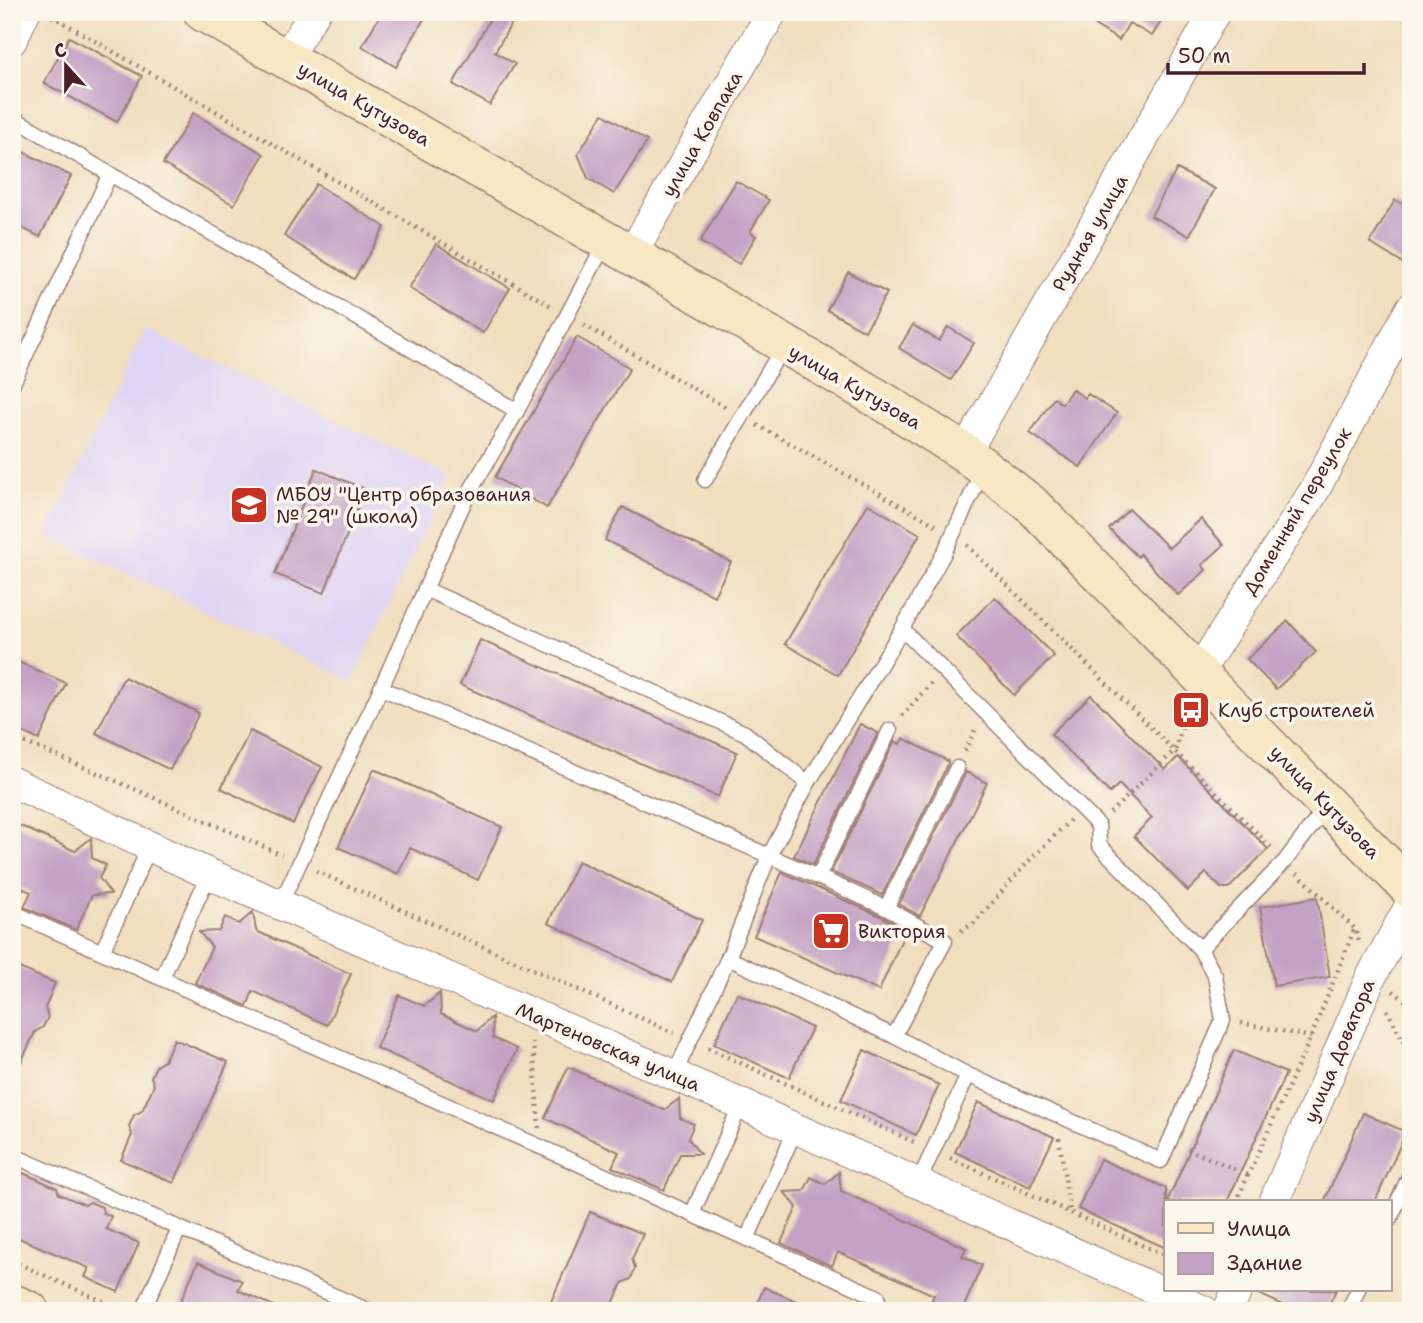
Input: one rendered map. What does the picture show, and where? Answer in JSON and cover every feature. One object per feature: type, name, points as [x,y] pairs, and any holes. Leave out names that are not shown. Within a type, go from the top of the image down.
[{"type":"main road","name":"улица Кутузова","points":[[202,12],[619,248],[884,402],[974,461],[1031,504],[1411,890]]},
{"type":"main road","points":[[12,1303],[30,1311]]},
{"type":"street","points":[[12,40],[25,12]]},
{"type":"street","points":[[285,59],[315,12]]},
{"type":"street","name":"улица Ковпака","points":[[619,248],[772,12]]},
{"type":"street","name":"Рудная улица","points":[[974,461],[1215,12]]},
{"type":"street","name":"Доменный переулок","points":[[1198,673],[1314,491],[1411,308]]},
{"type":"street","name":"Мартеновская улица","points":[[12,782],[209,874],[796,1128],[1204,1311]]},
{"type":"street","name":"улица Доватора","points":[[1275,1200],[1371,977],[1411,904]]},
{"type":"street","points":[[1228,1311],[1236,1292]]},
{"type":"lane","points":[[12,117],[517,411]]},
{"type":"lane","points":[[12,385],[110,174]]},
{"type":"lane","points":[[280,905],[466,498],[619,248]]},
{"type":"lane","points":[[705,480],[784,345]]},
{"type":"lane","points":[[674,1075],[728,958],[769,856],[808,783],[902,629],[944,553],[974,461]]},
{"type":"lane","points":[[425,589],[745,733],[808,783]]},
{"type":"lane","points":[[728,958],[894,1036],[968,1075],[1161,1161],[1223,1020],[1215,976],[1200,949],[1100,845],[1098,825],[902,629]]},
{"type":"lane","points":[[381,688],[818,877],[886,908],[945,941],[894,1036]]},
{"type":"lane","points":[[818,877],[890,730]]},
{"type":"lane","points":[[886,908],[957,768]]},
{"type":"lane","points":[[1200,949],[1285,861],[1329,804]]},
{"type":"lane","points":[[102,952],[150,846]]},
{"type":"lane","points":[[162,978],[209,874]]},
{"type":"lane","points":[[12,912],[878,1297],[872,1311]]},
{"type":"lane","points":[[918,1183],[968,1075]]},
{"type":"lane","points":[[692,1213],[741,1104]]},
{"type":"lane","points":[[747,1238],[796,1128]]},
{"type":"lane","points":[[12,1155],[369,1311]]},
{"type":"lane","points":[[1392,1215],[1411,1172]]},
{"type":"lane","points":[[143,1311],[179,1229]]},
{"type":"lane","points":[[1348,1311],[1357,1292]]},
{"type":"path","points":[[890,730],[942,670]]},
{"type":"path","points":[[1098,825],[1175,750],[1198,673]]},
{"type":"path","points":[[957,768],[984,711]]},
{"type":"path","points":[[12,737],[134,788],[690,1040]]},
{"type":"path","points":[[945,941],[974,923],[1081,808]]},
{"type":"path","points":[[1237,1200],[1311,1037],[1354,929]]},
{"type":"path","points":[[1371,977],[1411,1056]]},
{"type":"path","points":[[531,1014],[540,1126],[532,1142]]},
{"type":"path","points":[[1223,1020],[1311,1037]]},
{"type":"path","points":[[1056,1114],[1070,1213]]},
{"type":"path","points":[[1170,1141],[1248,1175]]},
{"type":"path","points":[[12,1261],[125,1311]]},
{"type":"shaded area","name":"МБОУ \"Центр образования № 29\" (школа)","points":[[145,329],[451,476],[352,681],[46,535]]},
{"type":"building","points":[[382,12],[428,12],[396,67],[362,46]]},
{"type":"building","points":[[494,12],[518,12],[495,52],[515,64],[490,105],[453,84]]},
{"type":"building","points":[[1073,12],[1167,12],[1152,36],[1129,23],[1119,40]]},
{"type":"building","points":[[69,37],[142,76],[117,122],[44,83]]},
{"type":"building","points":[[193,113],[264,154],[234,205],[163,164]]},
{"type":"building","points":[[603,114],[647,141],[614,194],[588,178],[578,154]]},
{"type":"building","points":[[12,146],[71,176],[40,237],[12,223]]},
{"type":"building","points":[[1177,169],[1215,189],[1189,236],[1151,216]]},
{"type":"building","points":[[736,181],[769,200],[750,232],[756,236],[739,264],[700,242]]},
{"type":"building","points":[[316,184],[385,227],[354,279],[284,236]]},
{"type":"building","points":[[1395,200],[1411,209],[1411,248],[1402,263],[1370,243]]},
{"type":"building","points":[[436,244],[510,288],[483,333],[409,288]]},
{"type":"building","points":[[848,272],[887,293],[865,331],[827,310]]},
{"type":"building","points":[[913,325],[939,341],[948,327],[974,343],[951,380],[899,348]]},
{"type":"building","points":[[577,337],[630,368],[547,508],[495,477]]},
{"type":"building","points":[[1072,389],[1085,398],[1088,394],[1117,413],[1080,467],[1030,433],[1054,398],[1062,404]]},
{"type":"building","points":[[316,469],[365,489],[324,593],[275,574]]},
{"type":"building","points":[[868,504],[920,534],[838,675],[785,644]]},
{"type":"building","points":[[622,507],[731,562],[714,596],[605,540]]},
{"type":"building","points":[[1129,509],[1169,548],[1201,519],[1224,545],[1202,565],[1206,570],[1178,595],[1140,554],[1138,557],[1109,529]]},
{"type":"building","points":[[995,597],[1054,656],[1014,695],[956,636]]},
{"type":"building","points":[[1288,621],[1316,652],[1276,689],[1247,659]]},
{"type":"building","points":[[480,640],[737,752],[718,797],[460,685]]},
{"type":"building","points":[[12,659],[66,683],[39,740],[12,727]]},
{"type":"building","points":[[124,677],[199,713],[170,770],[96,733]]},
{"type":"building","points":[[1091,695],[1165,770],[1178,757],[1268,849],[1229,888],[1221,888],[1206,873],[1188,891],[1134,836],[1152,818],[1119,784],[1110,793],[1051,734]]},
{"type":"building","points":[[860,724],[878,733],[813,865],[794,856]]},
{"type":"building","points":[[250,731],[322,767],[293,824],[221,788]]},
{"type":"building","points":[[903,738],[948,761],[948,764],[882,895],[831,872],[895,741],[900,744]]},
{"type":"building","points":[[374,769],[502,827],[478,880],[410,848],[398,874],[338,847]]},
{"type":"building","points":[[966,772],[987,783],[920,916],[899,904]]},
{"type":"building","points":[[12,822],[75,851],[91,838],[92,858],[106,865],[99,878],[111,894],[92,895],[76,930],[24,907],[31,892],[12,884]]},
{"type":"building","points":[[578,861],[702,920],[672,982],[548,923]]},
{"type":"building","name":"Виктория","points":[[782,872],[906,930],[879,991],[754,936]]},
{"type":"building","points":[[1317,897],[1330,977],[1274,986],[1260,907]]},
{"type":"building","points":[[253,912],[256,931],[351,974],[327,1025],[253,991],[247,1006],[195,983],[212,947],[199,932],[219,931],[225,917],[239,924]]},
{"type":"building","points":[[12,965],[55,983],[45,1008],[48,1017],[43,1027],[35,1032],[12,1082]]},
{"type":"building","points":[[440,993],[441,1014],[477,1031],[492,1017],[493,1038],[517,1049],[494,1100],[376,1048],[399,995],[424,1006]]},
{"type":"building","points":[[737,993],[812,1028],[789,1078],[714,1044]]},
{"type":"building","points":[[174,1039],[228,1062],[174,1183],[121,1160],[132,1135],[129,1126],[134,1115],[142,1111],[154,1085],[151,1077],[156,1066],[164,1061]]},
{"type":"building","points":[[864,1050],[939,1085],[916,1135],[841,1100]]},
{"type":"building","points":[[1234,1050],[1286,1073],[1228,1200],[1168,1200]]},
{"type":"building","points":[[568,1067],[664,1110],[679,1099],[680,1118],[694,1124],[688,1138],[700,1154],[680,1154],[664,1190],[612,1167],[619,1152],[545,1118]]},
{"type":"building","points":[[978,1102],[1054,1137],[1030,1187],[955,1152]]},
{"type":"building","points":[[1363,1113],[1406,1132],[1376,1200],[1325,1200]]},
{"type":"building","points":[[1100,1159],[1166,1188],[1164,1247],[1078,1209]]},
{"type":"building","points":[[12,1168],[57,1188],[59,1194],[85,1205],[90,1202],[102,1207],[103,1213],[111,1216],[106,1229],[139,1243],[118,1292],[85,1277],[89,1268],[12,1235]]},
{"type":"building","points":[[839,1172],[841,1191],[966,1248],[962,1256],[982,1265],[962,1311],[927,1311],[934,1295],[838,1252],[832,1266],[781,1243],[797,1207],[784,1192],[804,1191],[811,1177],[825,1184]]},
{"type":"building","points":[[590,1212],[643,1234],[632,1259],[635,1268],[631,1279],[622,1283],[610,1311],[547,1311]]},
{"type":"building","points":[[198,1262],[242,1281],[238,1290],[285,1311],[176,1311]]},
{"type":"building","points":[[764,1287],[818,1311],[754,1311]]},
{"type":"building","points":[[1254,1292],[1335,1292],[1326,1311],[1297,1311]]},
{"type":"place","name":"МБОУ \"Центр образования № 29\" (школа)","points":[[249,505]]},
{"type":"place","name":"Клуб строителей","points":[[1191,710]]},
{"type":"place","name":"Виктория","points":[[831,931]]}]
